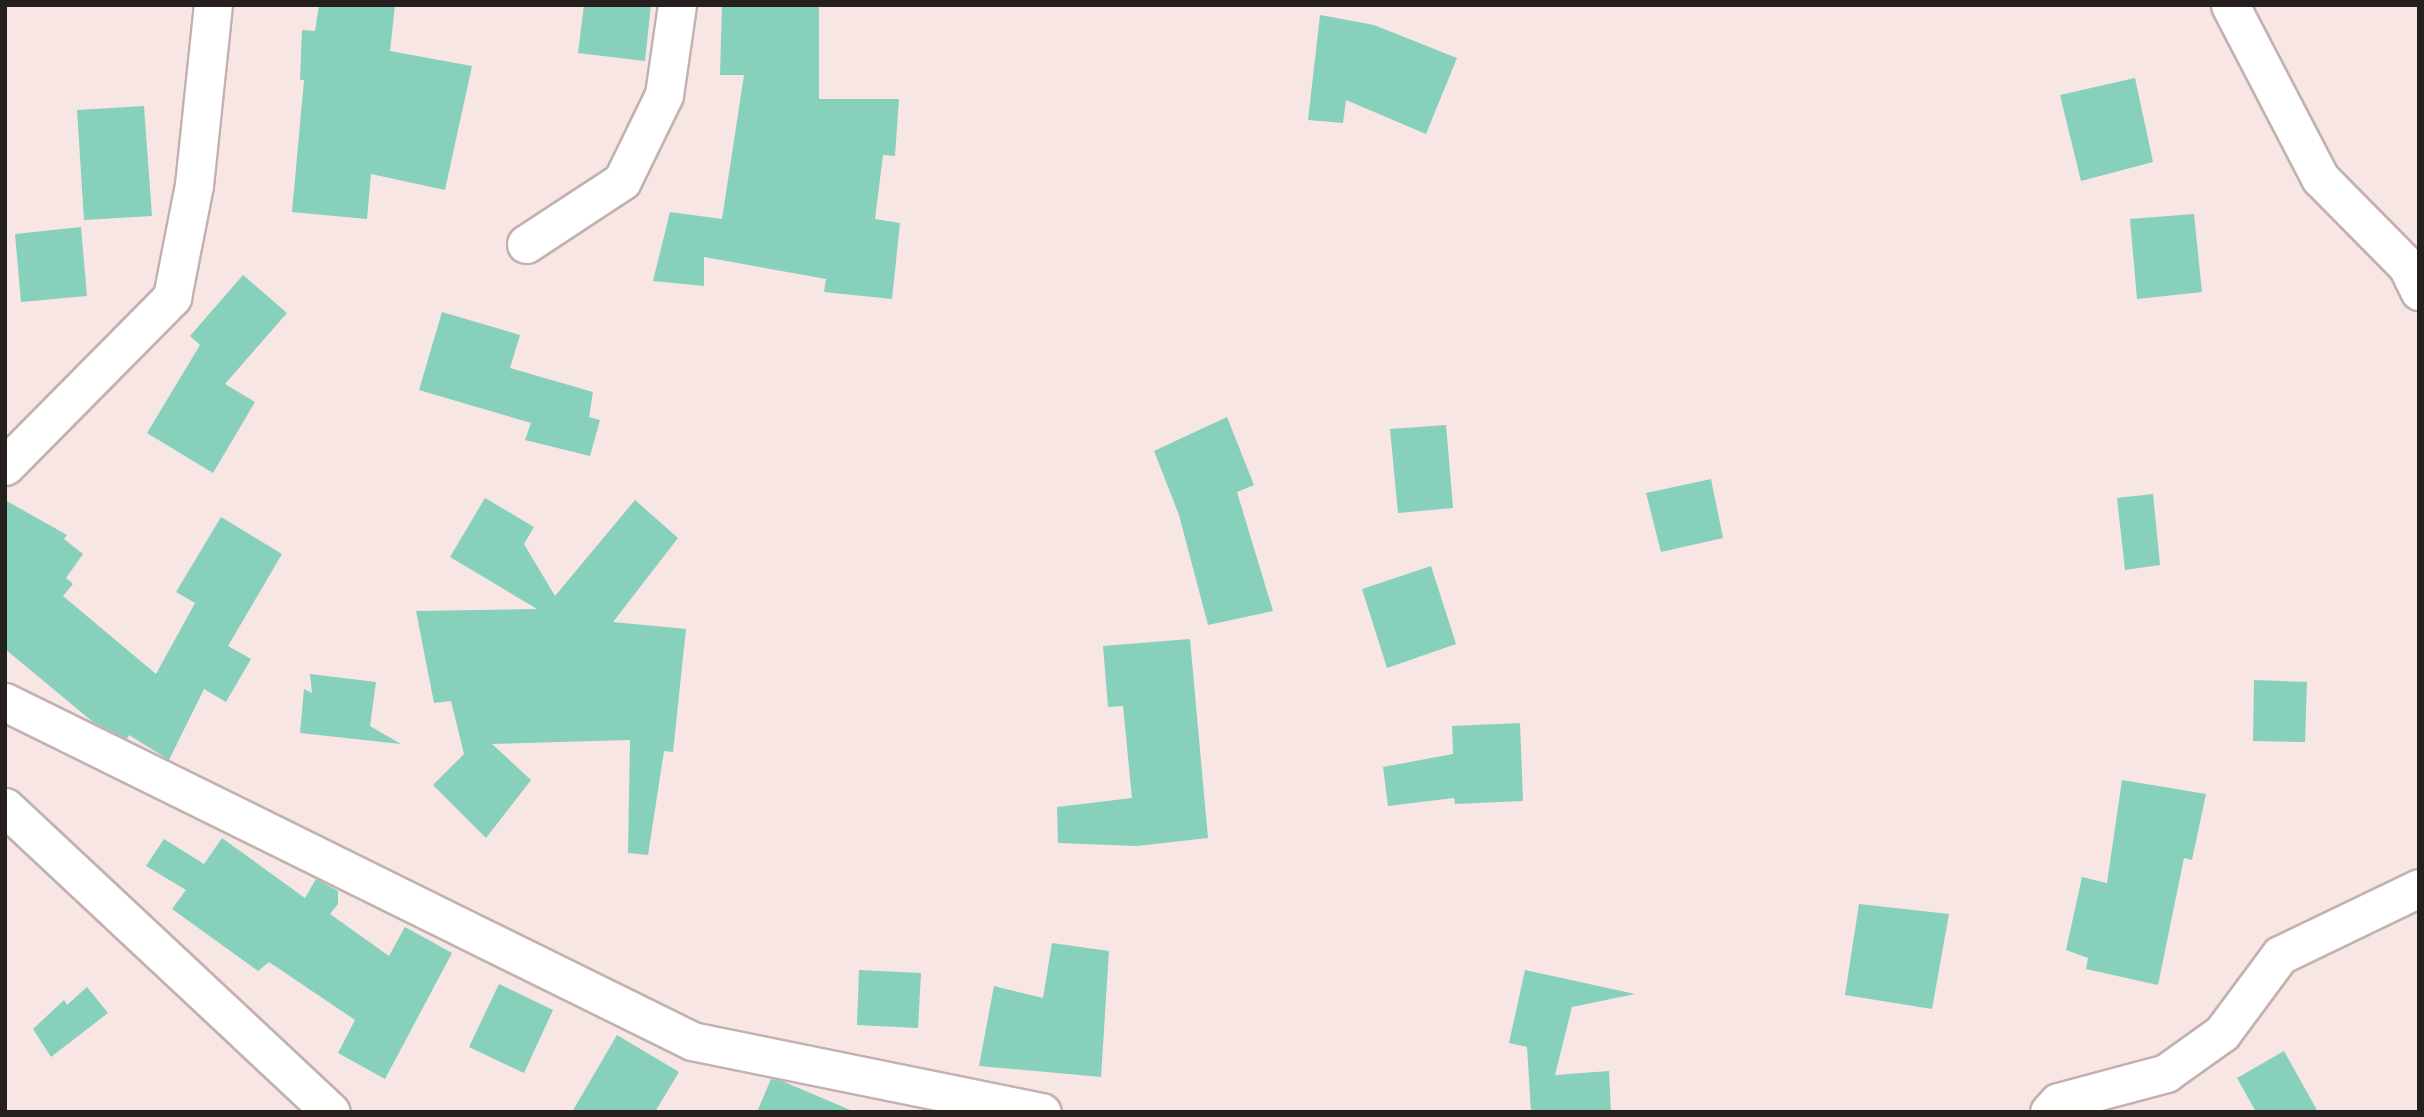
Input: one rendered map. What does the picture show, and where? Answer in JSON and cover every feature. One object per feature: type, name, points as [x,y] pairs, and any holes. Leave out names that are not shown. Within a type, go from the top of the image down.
[{"type":"street","points":[[5,466],[172,297],[194,185],[213,5]]},
{"type":"street","points":[[526,244],[622,181],[664,96],[677,5]]},
{"type":"street","points":[[2230,5],[2320,178],[2407,266],[2419,291]]},
{"type":"street","points":[[5,702],[692,1041],[1042,1112]]},
{"type":"street","points":[[5,807],[331,1112]]},
{"type":"street","points":[[2049,1112],[2058,1102],[2166,1073],[2222,1033],[2280,955],[2419,888]]},
{"type":"building","points":[[319,5],[395,5],[390,51],[472,66],[445,190],[371,174],[367,219],[292,212],[304,80],[300,80],[302,30],[315,31]]},
{"type":"building","points":[[584,5],[651,5],[645,61],[578,53]]},
{"type":"building","points":[[722,5],[819,5],[819,99],[899,99],[895,156],[883,155],[875,219],[900,223],[892,299],[824,292],[826,279],[704,257],[704,286],[653,281],[670,212],[722,219],[744,75],[720,75]]},
{"type":"building","points":[[1320,15],[1374,25],[1457,58],[1426,134],[1346,100],[1343,123],[1308,120]]},
{"type":"building","points":[[2135,78],[2153,162],[2081,181],[2060,95]]},
{"type":"building","points":[[144,106],[152,216],[84,220],[77,110]]},
{"type":"building","points":[[2194,214],[2202,292],[2137,299],[2130,219]]},
{"type":"building","points":[[81,227],[87,296],[21,302],[15,234]]},
{"type":"building","points":[[243,275],[287,313],[225,384],[255,402],[213,473],[147,433],[200,345],[190,336]]},
{"type":"building","points":[[442,312],[520,335],[510,368],[593,392],[589,417],[600,420],[590,456],[525,440],[531,423],[419,390]]},
{"type":"building","points":[[1227,417],[1254,485],[1237,492],[1273,611],[1208,625],[1179,515],[1154,451]]},
{"type":"building","points":[[1446,425],[1453,508],[1398,513],[1390,429]]},
{"type":"building","points":[[1711,479],[1723,538],[1661,552],[1646,493]]},
{"type":"building","points":[[2153,494],[2160,565],[2125,570],[2117,498]]},
{"type":"building","points":[[485,498],[534,527],[524,544],[555,596],[635,500],[678,538],[613,622],[686,629],[673,752],[664,751],[648,855],[628,853],[630,740],[492,744],[531,780],[486,838],[433,785],[464,754],[451,701],[434,703],[416,611],[537,609],[450,557]]},
{"type":"building","points":[[5,500],[67,535],[64,539],[83,554],[66,578],[73,584],[63,596],[156,674],[195,603],[176,592],[221,517],[282,554],[228,646],[251,659],[226,702],[204,689],[169,760],[129,735],[127,739],[93,722],[5,649]]},
{"type":"building","points":[[1431,566],[1456,644],[1387,668],[1362,589]]},
{"type":"building","points":[[1190,639],[1208,838],[1137,846],[1058,843],[1057,807],[1132,798],[1123,706],[1108,707],[1103,646]]},
{"type":"building","points":[[310,674],[376,682],[370,726],[401,744],[300,733],[304,689],[312,693]]},
{"type":"building","points":[[2254,680],[2307,682],[2305,742],[2253,741]]},
{"type":"building","points":[[1520,723],[1523,801],[1455,804],[1454,798],[1388,806],[1383,767],[1453,754],[1452,726]]},
{"type":"building","points":[[2122,780],[2206,794],[2192,860],[2184,858],[2158,985],[2086,969],[2088,958],[2066,950],[2082,877],[2107,883]]},
{"type":"building","points":[[222,838],[305,898],[316,879],[338,891],[338,904],[330,914],[389,956],[405,927],[452,953],[385,1079],[338,1053],[355,1020],[269,962],[258,971],[172,909],[186,890],[146,866],[164,839],[204,864]]},
{"type":"building","points":[[1859,904],[1949,914],[1932,1009],[1845,995]]},
{"type":"building","points":[[1052,943],[1109,951],[1101,1077],[979,1066],[994,986],[1043,998]]},
{"type":"building","points":[[859,970],[921,973],[918,1028],[857,1025]]},
{"type":"building","points":[[1525,970],[1635,994],[1572,1007],[1555,1075],[1609,1071],[1611,1112],[1531,1112],[1527,1047],[1509,1043]]},
{"type":"building","points":[[499,984],[553,1010],[524,1073],[469,1047]]},
{"type":"building","points":[[87,987],[108,1013],[51,1057],[33,1029],[64,1000],[67,1005]]},
{"type":"building","points":[[617,1035],[679,1072],[655,1112],[572,1112]]},
{"type":"building","points":[[2284,1051],[2318,1112],[2256,1112],[2237,1078]]},
{"type":"building","points":[[771,1079],[782,1081],[855,1112],[757,1112]]}]
